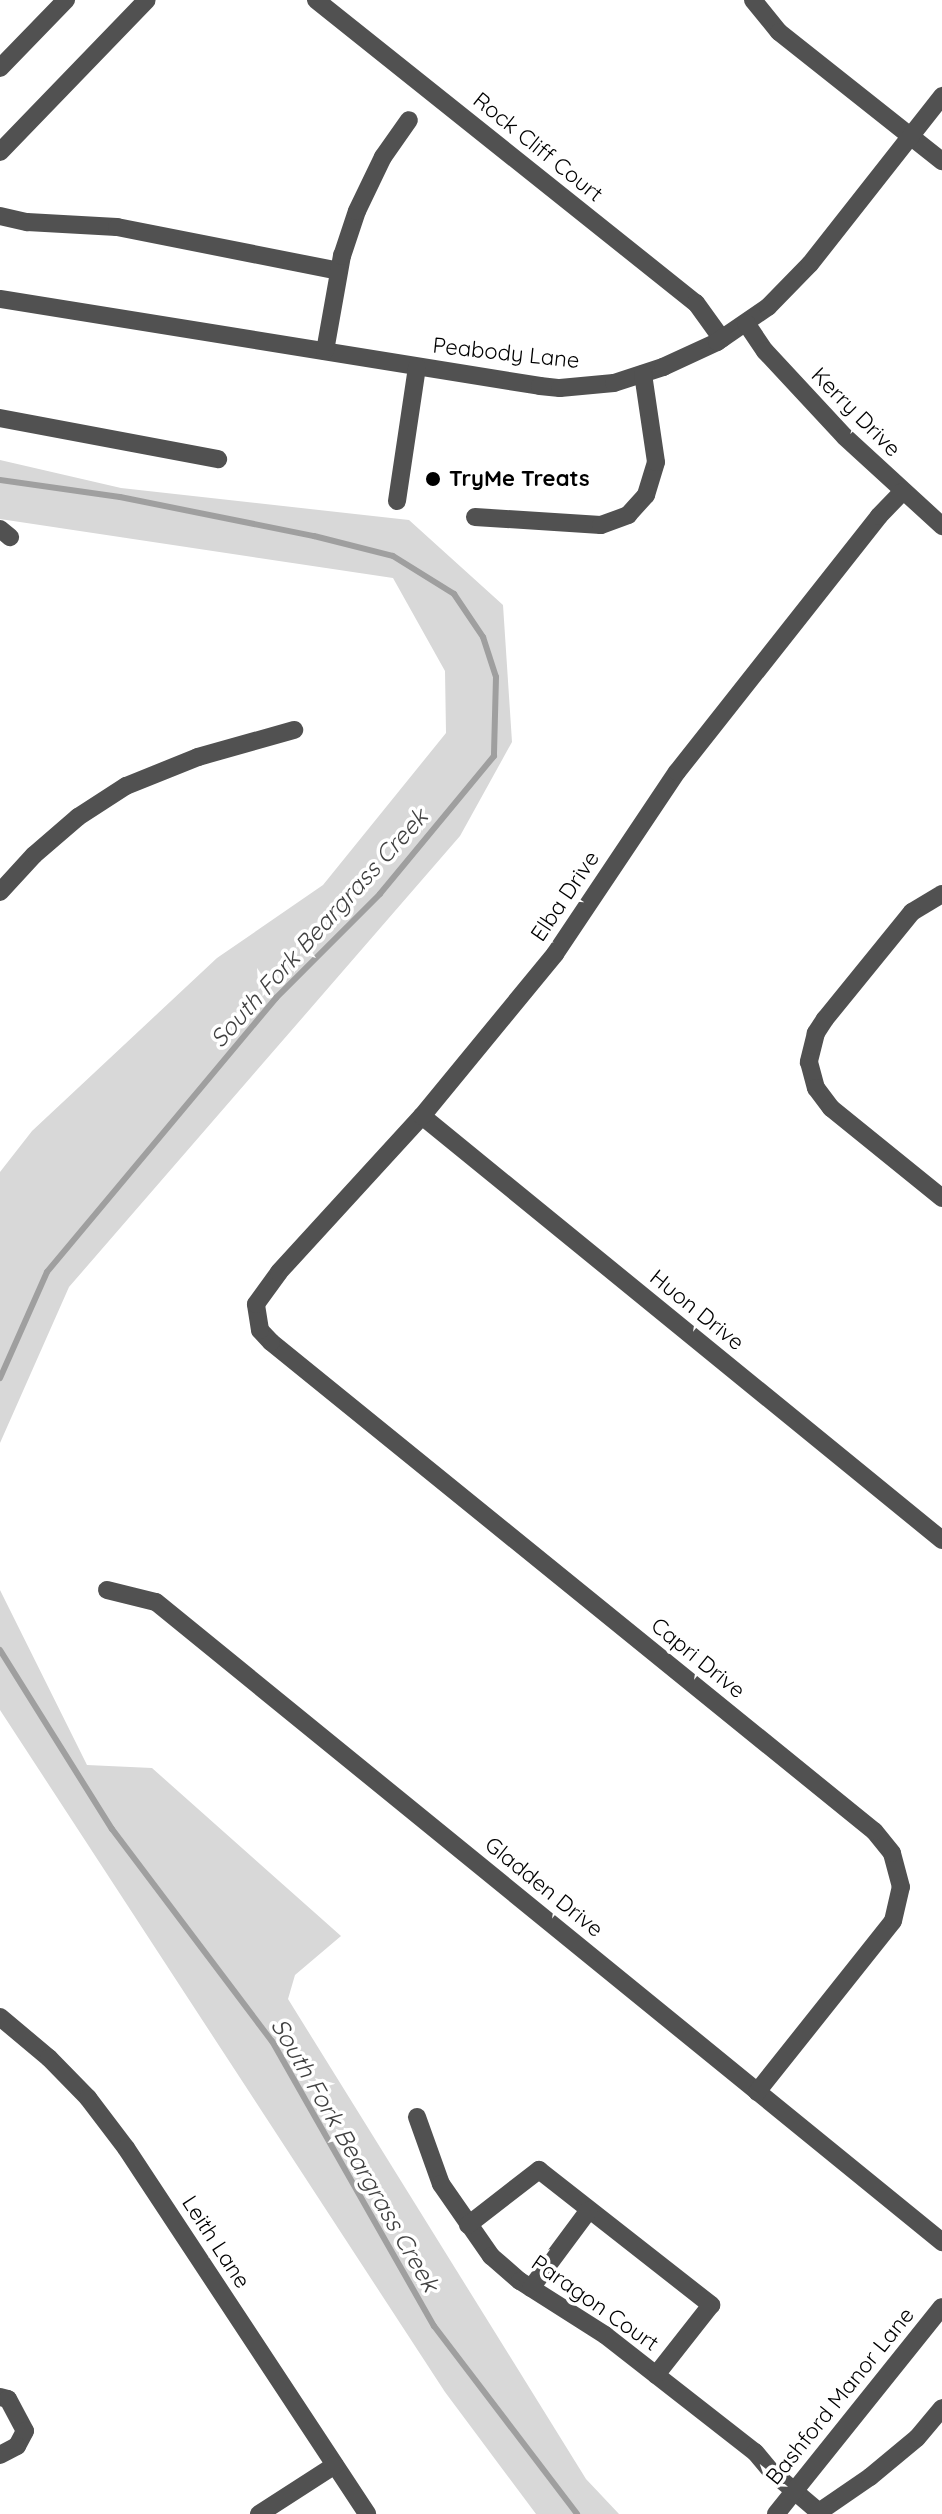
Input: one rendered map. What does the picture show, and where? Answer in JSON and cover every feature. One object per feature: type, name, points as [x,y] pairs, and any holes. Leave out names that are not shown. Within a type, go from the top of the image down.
[{"type":"street","points":[[0,68],[66,0]]},
{"type":"street","name":"Rock Cliff Court","points":[[316,0],[696,303],[722,339]]},
{"type":"street","points":[[753,0],[779,32],[942,161]]},
{"type":"street","points":[[1,149],[135,4]]},
{"type":"street","name":"Peabody Lane","points":[[0,299],[560,388],[614,383],[643,374],[722,339],[768,307],[810,264],[942,96]]},
{"type":"street","points":[[325,351],[339,271],[369,184],[409,120]]},
{"type":"street","points":[[0,216],[45,224],[117,227],[195,242],[212,249],[339,271]]},
{"type":"street","name":"Kerry Drive","points":[[746,323],[794,383],[902,492],[942,526]]},
{"type":"street","points":[[397,501],[417,367]]},
{"type":"street","points":[[475,517],[601,525],[628,515],[646,495],[656,462],[643,374]]},
{"type":"street","points":[[0,418],[218,459]]},
{"type":"street","name":"Elba Drive","points":[[255,1314],[262,1291],[422,1116],[555,954],[677,772],[879,516],[902,492]]},
{"type":"street","points":[[0,892],[34,855],[78,817],[126,786],[198,757],[294,730]]},
{"type":"street","points":[[942,894],[912,912],[816,1033],[811,1047],[811,1076],[831,1108],[942,1198]]},
{"type":"street","name":"Huon Drive","points":[[422,1116],[942,1540]]},
{"type":"street","name":"Capri Drive","points":[[255,1314],[260,1330],[271,1342],[874,1831],[892,1853],[901,1887],[893,1921],[757,2092]]},
{"type":"street","name":"Gladden Drive","points":[[107,1590],[156,1602],[942,2242]]},
{"type":"street","name":"Leith Lane","points":[[3,2026],[49,2058],[88,2098],[126,2148],[367,2514]]},
{"type":"street","name":"Paragon Court","points":[[417,2117],[441,2184],[491,2256],[531,2288],[605,2335],[755,2452],[819,2513]]},
{"type":"street","points":[[468,2225],[539,2170],[711,2305],[656,2375]]},
{"type":"street","points":[[531,2288],[589,2210]]},
{"type":"street","name":"Bashford Manor Lane","points":[[776,2514],[942,2307]]},
{"type":"street","points":[[0,2397],[8,2399],[25,2431],[17,2446],[0,2455]]},
{"type":"street","points":[[819,2513],[870,2477],[917,2438],[942,2408]]},
{"type":"street","points":[[259,2514],[335,2465]]},
{"type":"shaded area","points":[[0,460],[121,488],[409,520],[503,605],[512,742],[460,836],[69,1287],[0,1443],[0,1172],[32,1131],[217,958],[323,885],[446,733],[445,671],[393,578],[0,519]]},
{"type":"shaded area","points":[[0,1590],[87,1765],[152,1768],[341,1936],[295,1975],[288,1999],[586,2479],[619,2514],[536,2514],[445,2392],[0,1710]]},
{"type":"waterway","name":"South Fork Beargrass Creek","points":[[0,480],[120,497],[314,536],[393,556],[454,594],[483,637],[496,677],[494,756],[380,894],[276,998],[47,1272],[0,1378]]},
{"type":"waterway","name":"South Fork Beargrass Creek","points":[[0,1650],[112,1829],[272,2041],[434,2326],[577,2514]]},
{"type":"place","name":"TryMe Treats","points":[[433,479]]}]
